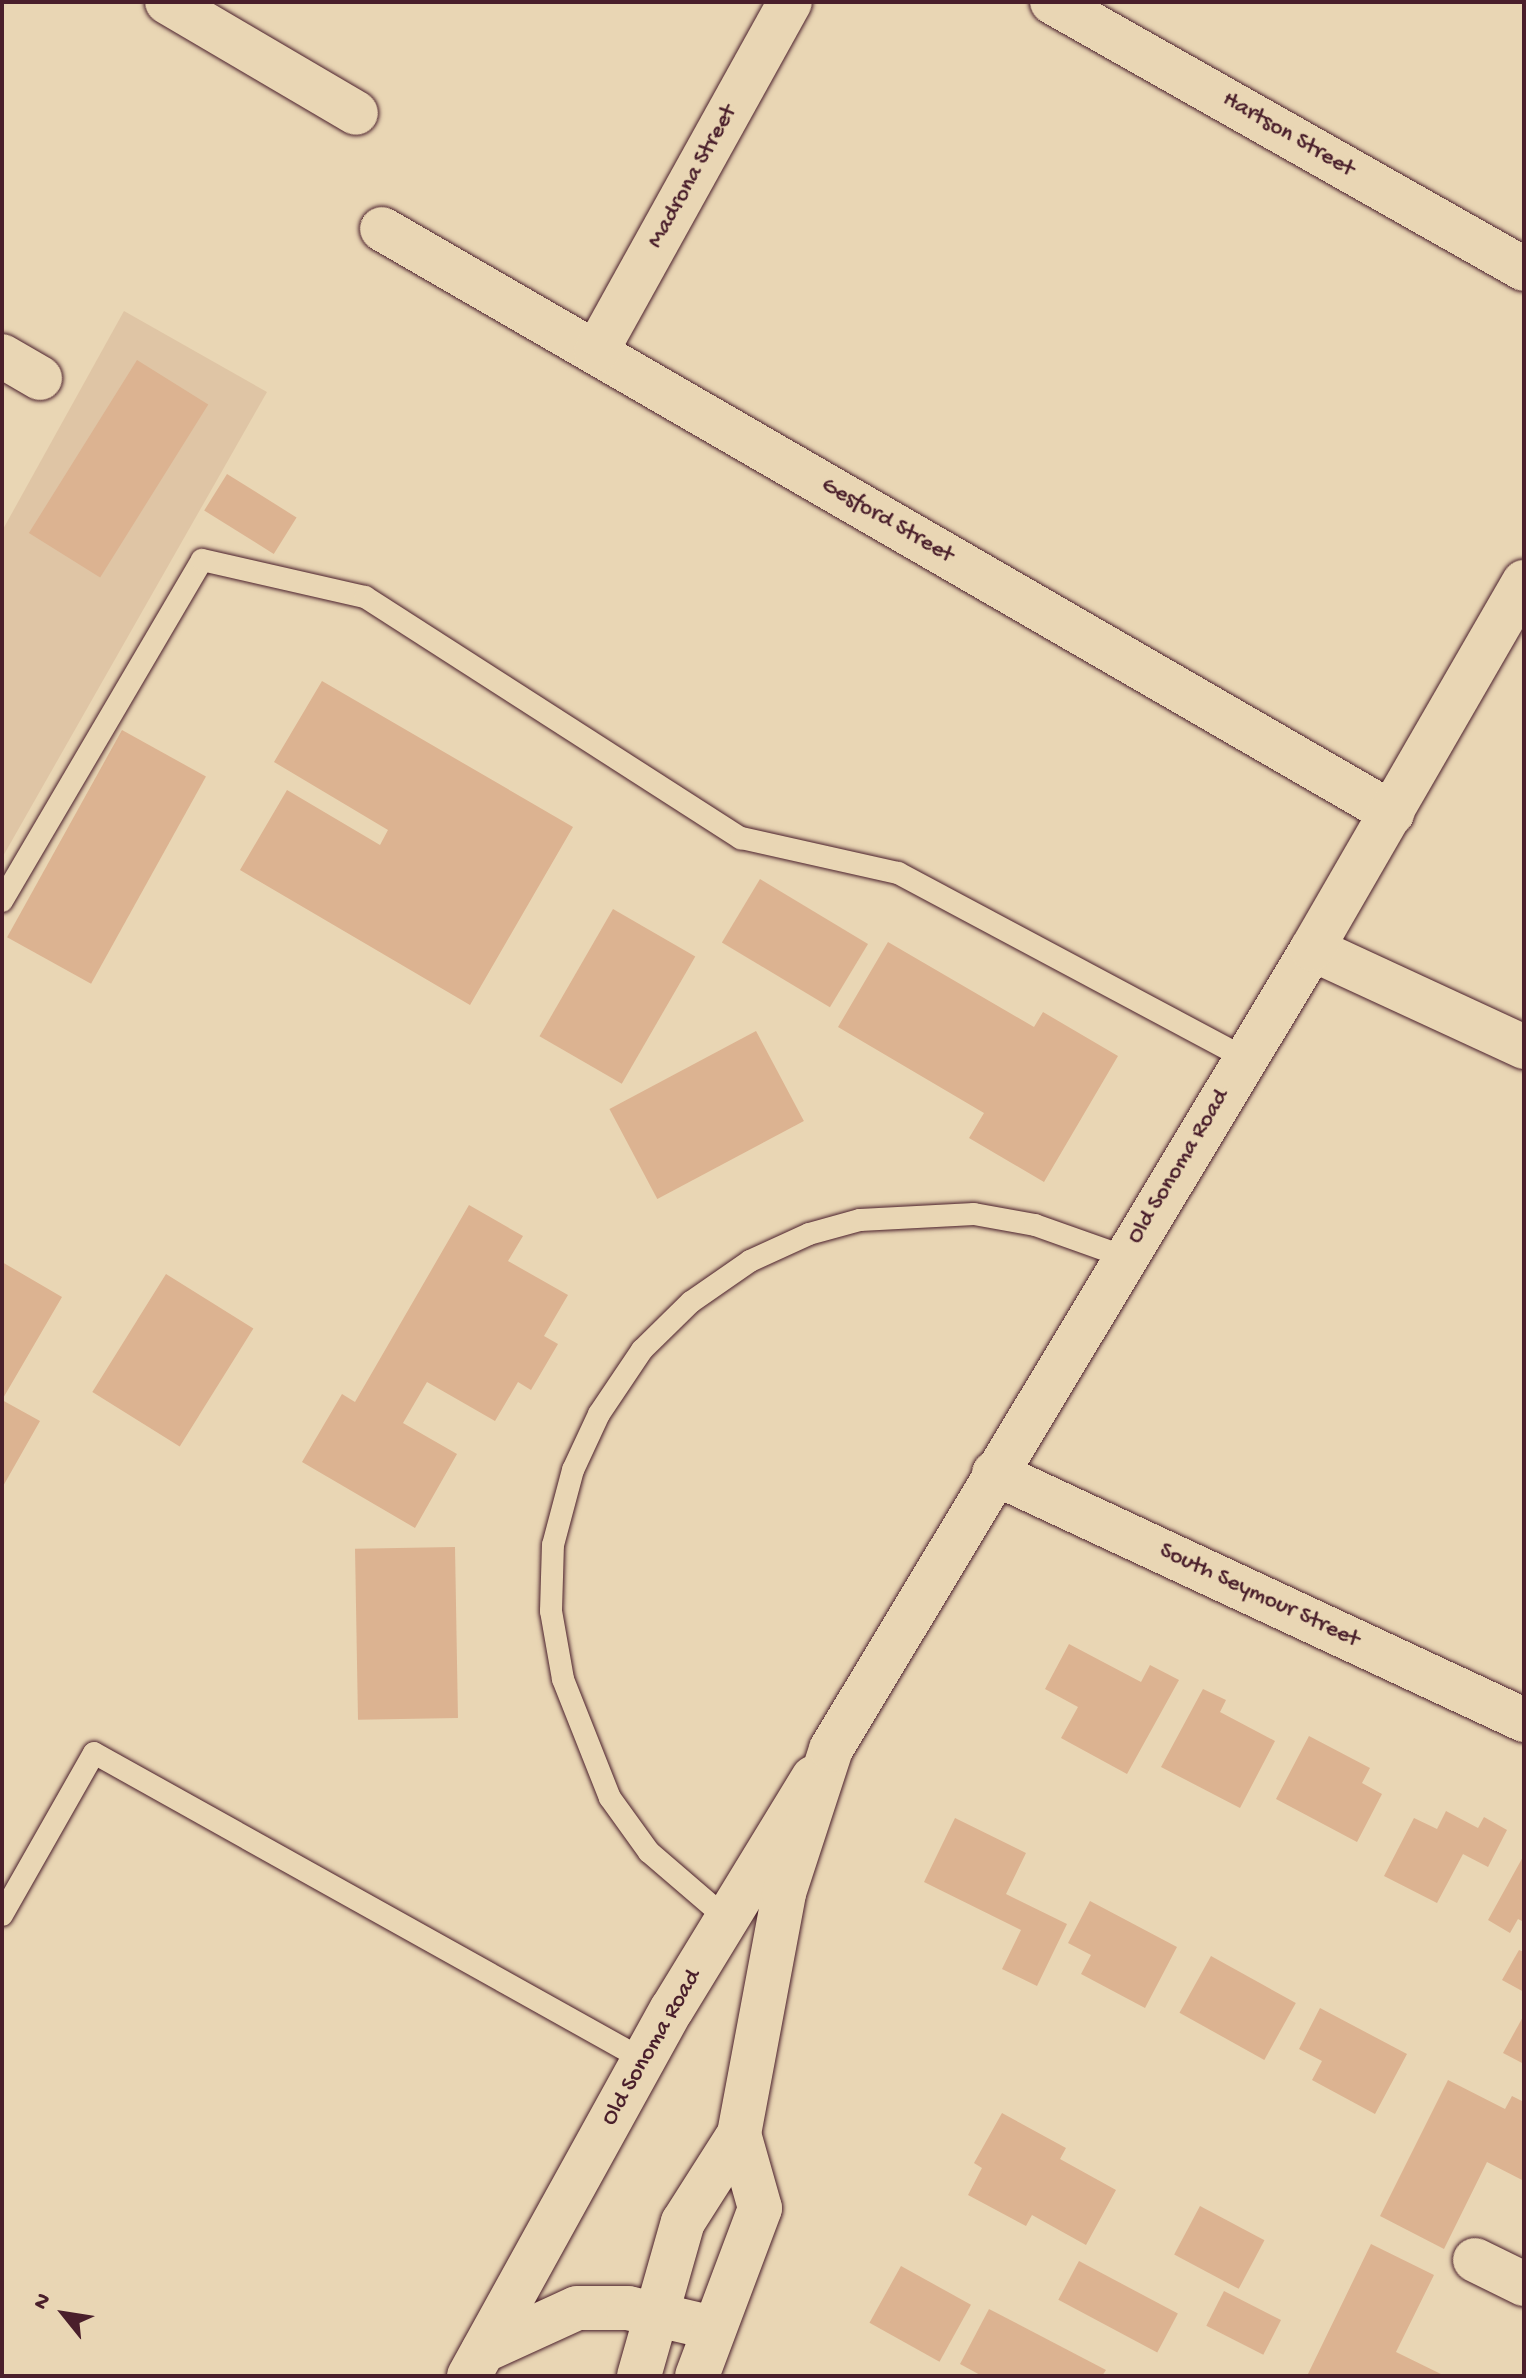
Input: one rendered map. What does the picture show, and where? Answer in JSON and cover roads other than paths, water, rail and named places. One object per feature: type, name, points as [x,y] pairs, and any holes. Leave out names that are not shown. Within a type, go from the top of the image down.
[{"type":"street","points":[[167,2],[356,113]]},
{"type":"street","name":"Madrona Street","points":[[596,352],[790,2]]},
{"type":"street","name":"Hartson Street","points":[[1052,2],[1524,269]]},
{"type":"street","name":"Gesford Street","points":[[382,229],[1392,813]]},
{"type":"street","points":[[2,356],[40,378]]},
{"type":"street","name":"Old Sonoma Road","points":[[476,2364],[644,2060],[994,1473],[1312,949],[1524,582]]},
{"type":"street","points":[[1312,949],[1524,1047]]},
{"type":"street","name":"South Seymour Street","points":[[994,1473],[1524,1720]]},
{"type":"street","name":"Old Sonoma Road","points":[[639,2376],[683,2222],[739,2134],[784,1893],[831,1749]]},
{"type":"street","name":"Old Sonoma Road","points":[[697,2376],[760,2208],[739,2134]]},
{"type":"street","points":[[1475,2260],[1524,2284]]},
{"type":"street","name":"Old Sonoma Road","points":[[476,2364],[577,2308],[628,2308],[713,2328]]},
{"type":"lane","points":[[2,901],[202,560],[365,597],[741,838],[898,873],[1245,1058]]},
{"type":"lane","points":[[727,1919],[649,1852],[610,1798],[563,1679],[551,1611],[553,1545],[573,1470],[599,1414],[642,1350],[691,1302],[750,1261],[809,1234],[860,1220],[974,1214],[1035,1225],[1125,1257]]},
{"type":"lane","points":[[2,1915],[94,1753],[644,2060]]}]
